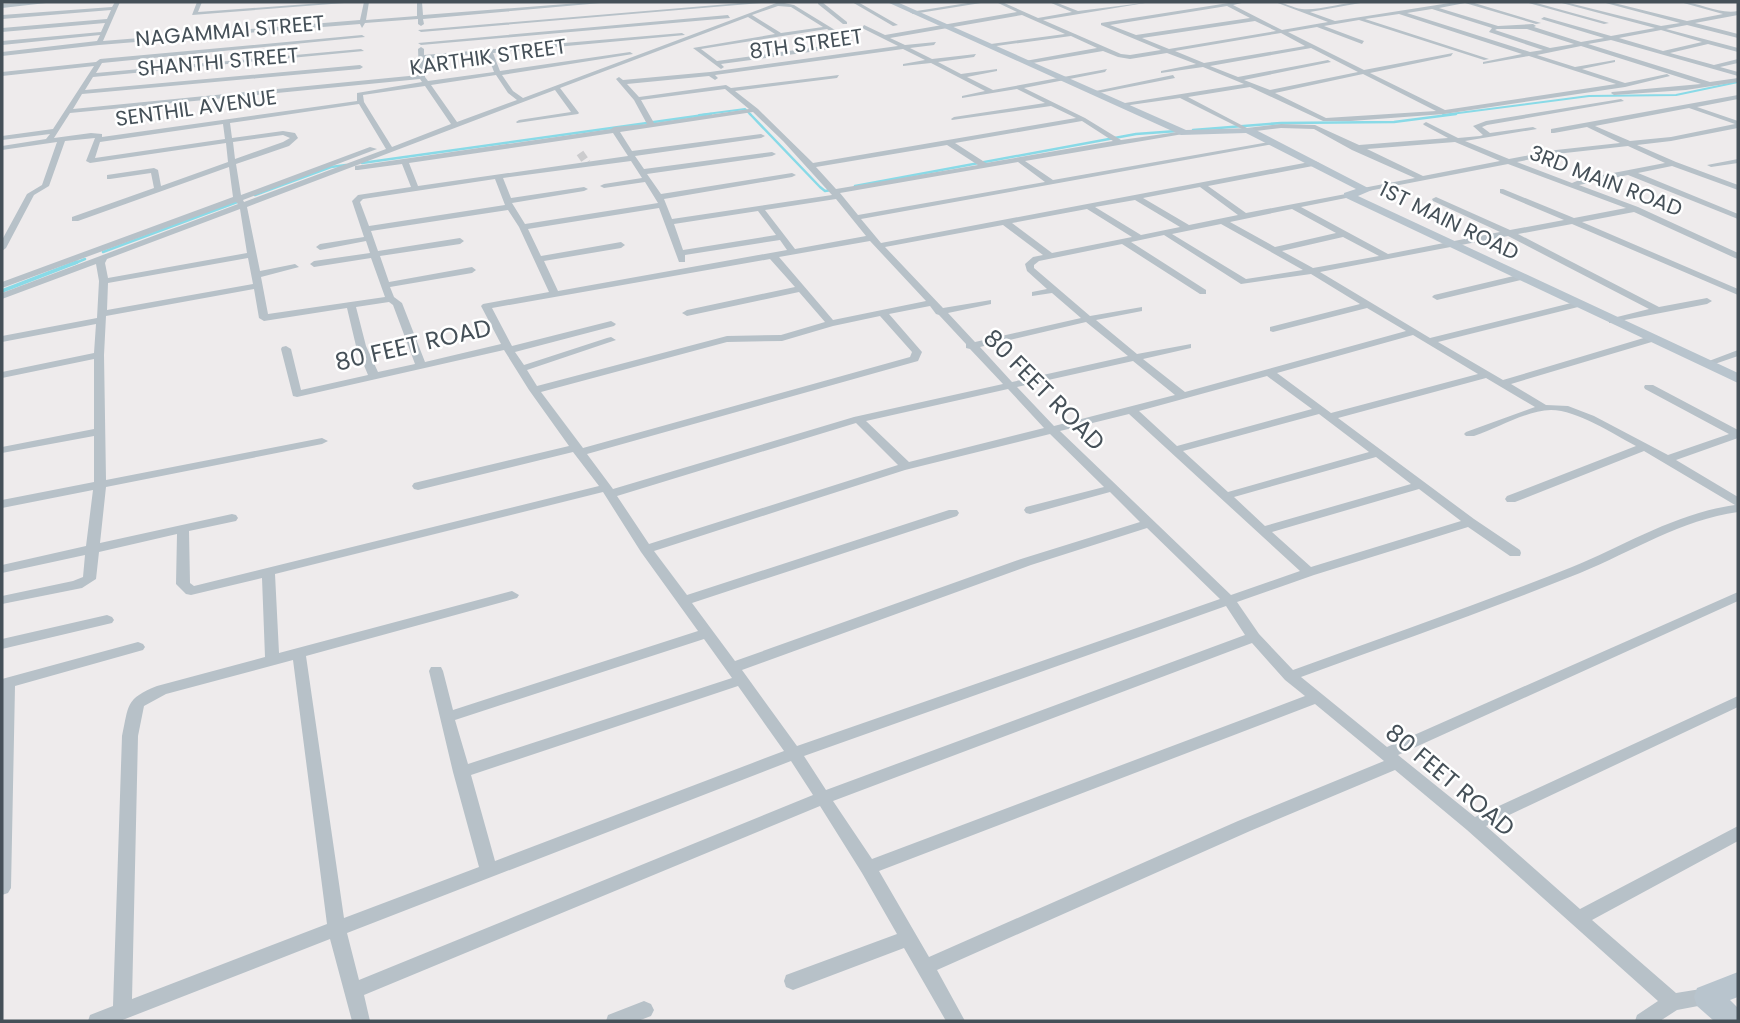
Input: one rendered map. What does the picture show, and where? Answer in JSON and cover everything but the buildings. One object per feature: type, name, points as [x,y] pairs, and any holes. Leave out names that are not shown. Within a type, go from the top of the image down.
[{"type":"main road","points":[[891,2],[1182,131],[1243,127]]},
{"type":"main road","name":"1ST MAIN ROAD","points":[[1243,127],[1366,190]]},
{"type":"main road","name":"1ST MAIN ROAD","points":[[1348,195],[1366,190]]},
{"type":"main road","name":"1ST MAIN ROAD","points":[[1348,195],[1738,379]]},
{"type":"main road","points":[[1733,1021],[1707,997],[1738,984]]},
{"type":"street","points":[[2,6],[52,2]]},
{"type":"street","points":[[200,2],[194,14],[354,2]]},
{"type":"street","points":[[360,83],[362,22],[366,2]]},
{"type":"street","points":[[419,2],[421,57],[425,80],[454,122]]},
{"type":"street","points":[[468,2],[468,13]]},
{"type":"street","points":[[2,54],[99,43],[468,13],[514,6],[609,2]]},
{"type":"street","points":[[668,2],[693,30]]},
{"type":"street","points":[[421,30],[776,2],[792,6],[871,52]]},
{"type":"street","points":[[2,296],[240,201],[610,68],[776,2]]},
{"type":"street","points":[[517,101],[681,34],[776,2]]},
{"type":"street","points":[[832,2],[820,3],[845,23]]},
{"type":"street","points":[[855,2],[895,25]]},
{"type":"street","points":[[913,12],[984,2]]},
{"type":"street","points":[[998,2],[1125,57],[1465,2],[1611,38],[1738,74]]},
{"type":"street","points":[[1051,2],[1269,92],[1325,120]]},
{"type":"street","points":[[1104,2],[1118,6]]},
{"type":"street","points":[[1038,19],[1145,2]]},
{"type":"street","points":[[1103,24],[1244,2]]},
{"type":"street","points":[[1278,2],[1334,23]]},
{"type":"street","points":[[1304,11],[1363,2]]},
{"type":"street","points":[[1528,2],[1606,23]]},
{"type":"street","points":[[1560,2],[1738,50]]},
{"type":"street","points":[[1605,2],[1738,36]]},
{"type":"street","points":[[1636,2],[1706,20]]},
{"type":"street","points":[[1682,2],[1730,15]]},
{"type":"street","points":[[319,4],[316,18],[319,25]]},
{"type":"street","points":[[2,17],[116,5]]},
{"type":"street","points":[[99,43],[116,5]]},
{"type":"street","points":[[1227,5],[1444,113]]},
{"type":"street","points":[[1432,7],[1498,28]]},
{"type":"street","points":[[262,30],[269,8]]},
{"type":"street","points":[[206,34],[217,12]]},
{"type":"street","points":[[1398,12],[1625,85]]},
{"type":"street","points":[[884,37],[1023,13]]},
{"type":"street","points":[[748,15],[780,35]]},
{"type":"street","points":[[1358,19],[1486,61],[1738,15]]},
{"type":"street","points":[[422,43],[730,17]]},
{"type":"street","points":[[1136,37],[1256,19]]},
{"type":"street","points":[[2,30],[107,21]]},
{"type":"street","points":[[716,26],[738,41]]},
{"type":"street","points":[[1318,26],[1362,42]]},
{"type":"street","points":[[1550,50],[1491,31],[1530,26],[1709,84]]},
{"type":"street","points":[[864,27],[992,92]]},
{"type":"street","points":[[726,72],[696,48],[826,28]]},
{"type":"street","points":[[2,44],[104,33]]},
{"type":"street","points":[[421,57],[681,34]]},
{"type":"street","points":[[991,46],[1071,35]]},
{"type":"street","name":"NAGAMMAI STREET","points":[[6,71],[98,63],[129,57],[362,37]]},
{"type":"street","points":[[129,57],[136,40]]},
{"type":"street","points":[[715,63],[824,48],[850,41]]},
{"type":"street","points":[[1661,52],[1710,42]]},
{"type":"street","name":"8TH STREET","points":[[622,82],[726,72],[934,43]]},
{"type":"street","points":[[547,46],[551,65]]},
{"type":"street","points":[[1163,72],[1313,47]]},
{"type":"street","points":[[1027,62],[1103,49]]},
{"type":"street","points":[[92,75],[361,51]]},
{"type":"street","points":[[489,51],[497,73],[517,101],[519,122],[525,141]]},
{"type":"street","name":"KARTHIK STREET","points":[[361,102],[359,94],[425,80],[497,73],[630,54]]},
{"type":"street","points":[[1269,92],[1451,54]]},
{"type":"street","points":[[905,65],[974,55]]},
{"type":"street","points":[[1573,68],[1613,61]]},
{"type":"street","points":[[1713,66],[1738,61]]},
{"type":"street","points":[[1237,79],[1328,62]]},
{"type":"street","points":[[48,141],[70,111],[98,63]]},
{"type":"street","points":[[601,66],[610,68],[637,99],[650,122]]},
{"type":"street","name":"SHANTHI STREET","points":[[80,92],[360,67]]},
{"type":"street","points":[[960,76],[995,69]]},
{"type":"street","points":[[964,97],[1105,70]]},
{"type":"street","points":[[2,85],[6,71]]},
{"type":"street","points":[[710,74],[754,111],[810,166],[875,242],[1005,222],[1315,163]]},
{"type":"street","points":[[637,99],[837,76]]},
{"type":"street","points":[[1243,127],[1444,113],[1585,92],[1667,76]]},
{"type":"street","points":[[1094,92],[1175,77]]},
{"type":"street","points":[[70,111],[360,83],[425,80]]},
{"type":"street","points":[[1585,92],[1647,92],[1738,80]]},
{"type":"street","points":[[1125,105],[1251,85]]},
{"type":"street","points":[[1018,87],[1083,118],[1116,140]]},
{"type":"street","points":[[519,122],[576,113],[556,88]]},
{"type":"street","name":"1ST MAIN ROAD","points":[[1181,96],[1243,127]]},
{"type":"street","points":[[1554,131],[1738,97]]},
{"type":"street","points":[[1487,136],[1478,125],[1621,101]]},
{"type":"street","points":[[361,102],[388,148]]},
{"type":"street","name":"SENTHIL AVENUE","points":[[2,148],[97,135],[97,140],[361,102]]},
{"type":"street","points":[[954,119],[1051,104]]},
{"type":"street","points":[[1689,106],[1738,124]]},
{"type":"street","points":[[339,170],[650,122],[754,111]]},
{"type":"street","points":[[810,166],[1083,118]]},
{"type":"street","points":[[226,121],[264,318],[390,299],[397,303],[421,365]]},
{"type":"street","name":"3RD MAIN ROAD","points":[[1426,124],[1459,142],[1635,209],[1738,256]]},
{"type":"street","points":[[1366,190],[1556,152],[1628,145],[1738,124]]},
{"type":"street","points":[[1588,125],[1673,164],[1738,188]]},
{"type":"street","points":[[1243,127],[1315,127],[1423,179]]},
{"type":"street","points":[[614,129],[661,201],[686,270]]},
{"type":"street","points":[[1355,148],[1459,142],[1533,129]]},
{"type":"street","points":[[2,138],[55,131]]},
{"type":"street","points":[[669,222],[1116,140],[1182,131]]},
{"type":"street","points":[[75,219],[286,144],[294,138],[283,133],[90,161],[97,140]]},
{"type":"street","points":[[390,299],[356,201],[369,195],[761,136]]},
{"type":"street","points":[[2,246],[31,194],[45,186],[62,139]]},
{"type":"street","points":[[948,142],[982,164]]},
{"type":"street","points":[[856,218],[1275,143]]},
{"type":"street","points":[[2,285],[99,257],[240,201],[339,170],[388,148]]},
{"type":"street","points":[[604,186],[644,176],[772,154]]},
{"type":"street","points":[[1018,159],[1052,183]]},
{"type":"street","points":[[405,161],[415,187]]},
{"type":"street","points":[[1712,165],[1738,161]]},
{"type":"street","points":[[1571,186],[1582,181],[1673,164]]},
{"type":"street","points":[[110,177],[154,170],[157,187],[160,189]]},
{"type":"street","points":[[1629,172],[1738,217]]},
{"type":"street","points":[[523,227],[792,175]]},
{"type":"street","points":[[498,176],[509,204],[540,259],[555,294]]},
{"type":"street","points":[[1202,185],[1244,216]]},
{"type":"street","points":[[320,247],[368,234],[584,189]]},
{"type":"street","points":[[1503,191],[1738,292]]},
{"type":"street","points":[[1184,396],[1087,319],[1029,264],[1036,259],[1348,195]]},
{"type":"street","points":[[1136,197],[1188,228]]},
{"type":"street","points":[[1436,199],[1513,234],[1658,310]]},
{"type":"street","points":[[1088,206],[1140,237]]},
{"type":"street","points":[[1293,206],[1386,257]]},
{"type":"street","points":[[759,207],[793,252]]},
{"type":"street","points":[[1164,232],[1244,282],[1573,223],[1635,209]]},
{"type":"street","points":[[1222,221],[1544,408]]},
{"type":"street","points":[[1005,222],[1050,256]]},
{"type":"street","points":[[1274,250],[1344,234]]},
{"type":"street","points":[[680,253],[782,237]]},
{"type":"street","points":[[314,264],[460,241]]},
{"type":"street","points":[[1123,241],[1203,292]]},
{"type":"street","name":"80 FEET ROAD","points":[[286,349],[297,394],[509,348],[486,306],[793,252],[875,242],[970,346],[1052,430],[1229,600],[1255,637],[1290,676],[1473,825],[1673,1002]]},
{"type":"street","points":[[540,259],[621,245]]},
{"type":"street","points":[[104,281],[252,255]]},
{"type":"street","points":[[773,256],[831,323]]},
{"type":"street","points":[[2,600],[89,579],[100,485],[99,355],[104,281],[99,257]]},
{"type":"street","points":[[255,275],[295,267]]},
{"type":"street","points":[[386,285],[472,270]]},
{"type":"street","points":[[1437,297],[1521,277]]},
{"type":"street","points":[[2,339],[256,286]]},
{"type":"street","points":[[687,313],[801,289]]},
{"type":"street","points":[[1035,294],[1054,290]]},
{"type":"street","points":[[1612,321],[1707,300]]},
{"type":"street","points":[[534,390],[719,341],[737,338],[782,338],[831,323],[883,313],[988,302]]},
{"type":"street","points":[[1429,341],[1579,304]]},
{"type":"street","points":[[1273,329],[1367,305]]},
{"type":"street","points":[[351,306],[361,346],[374,376]]},
{"type":"street","points":[[970,346],[1139,309]]},
{"type":"street","points":[[418,485],[580,450],[915,359],[917,352],[883,313]]},
{"type":"street","points":[[611,324],[509,348],[534,390],[580,450],[646,549],[794,754],[868,868],[956,1021]]},
{"type":"street","points":[[646,549],[906,466],[1131,410],[1414,332]]},
{"type":"street","points":[[1501,384],[1651,339]]},
{"type":"street","points":[[522,369],[611,341]]},
{"type":"street","points":[[183,530],[183,584],[187,588],[199,590],[608,491],[858,419],[1187,346]]},
{"type":"street","points":[[1706,364],[1738,353]]},
{"type":"street","points":[[2,375],[99,355]]},
{"type":"street","points":[[1269,372],[1515,553]]},
{"type":"street","points":[[1174,450],[1486,375]]},
{"type":"street","points":[[1649,387],[1738,434]]},
{"type":"street","points":[[1470,434],[1544,408],[1563,407],[1644,447],[1738,502]]},
{"type":"street","points":[[1131,410],[1309,572]]},
{"type":"street","points":[[858,419],[906,466]]},
{"type":"street","points":[[2,450],[101,431]]},
{"type":"street","points":[[1666,460],[1738,434]]},
{"type":"street","points":[[2,504],[322,441]]},
{"type":"street","points":[[1511,499],[1644,447]]},
{"type":"street","points":[[1226,496],[1377,453]]},
{"type":"street","points":[[1264,530],[1421,485]]},
{"type":"street","points":[[1030,510],[1112,488]]},
{"type":"street","points":[[1290,676],[1573,570],[1718,509],[1738,508]]},
{"type":"street","points":[[684,601],[953,513]]},
{"type":"street","points":[[2,569],[232,519]]},
{"type":"street","points":[[97,1021],[794,754],[1309,572],[1470,522]]},
{"type":"street","points":[[461,772],[736,674],[1026,562],[1150,523]]},
{"type":"street","points":[[268,573],[272,661]]},
{"type":"street","points":[[122,1011],[130,736],[134,707],[153,693],[512,595]]},
{"type":"street","points":[[925,967],[1391,759],[1738,596]]},
{"type":"street","points":[[2,644],[107,620]]},
{"type":"street","points":[[447,717],[707,634]]},
{"type":"street","points":[[353,991],[823,798],[1255,637]]},
{"type":"street","points":[[2,888],[5,683],[138,648]]},
{"type":"street","points":[[299,654],[337,930],[361,1021]]},
{"type":"street","points":[[436,671],[489,871]]},
{"type":"street","points":[[868,868],[1316,698]]},
{"type":"street","points":[[1473,825],[1738,701]]},
{"type":"street","points":[[1579,918],[1738,833]]},
{"type":"street","points":[[793,981],[908,938]]},
{"type":"street","points":[[1644,1021],[1673,1002],[1707,997]]},
{"type":"street","points":[[615,1021],[644,1010]]},
{"type":"waterway","points":[[1443,115],[1589,96],[1676,95],[1738,82]]},
{"type":"waterway","points":[[699,115],[745,109],[750,114]]},
{"type":"waterway","points":[[362,163],[711,114]]},
{"type":"waterway","points":[[750,114],[820,187],[825,191],[832,190]]},
{"type":"waterway","points":[[1193,130],[1281,123],[1394,122],[1456,114]]},
{"type":"waterway","points":[[855,186],[1136,134],[1177,131]]},
{"type":"waterway","points":[[255,195],[331,167],[346,165]]},
{"type":"waterway","points":[[103,252],[240,201]]},
{"type":"waterway","points":[[73,264],[85,259]]},
{"type":"waterway","points":[[2,291],[77,262]]},
{"type":"tunnel","points":[[580,153],[587,163]]}]
